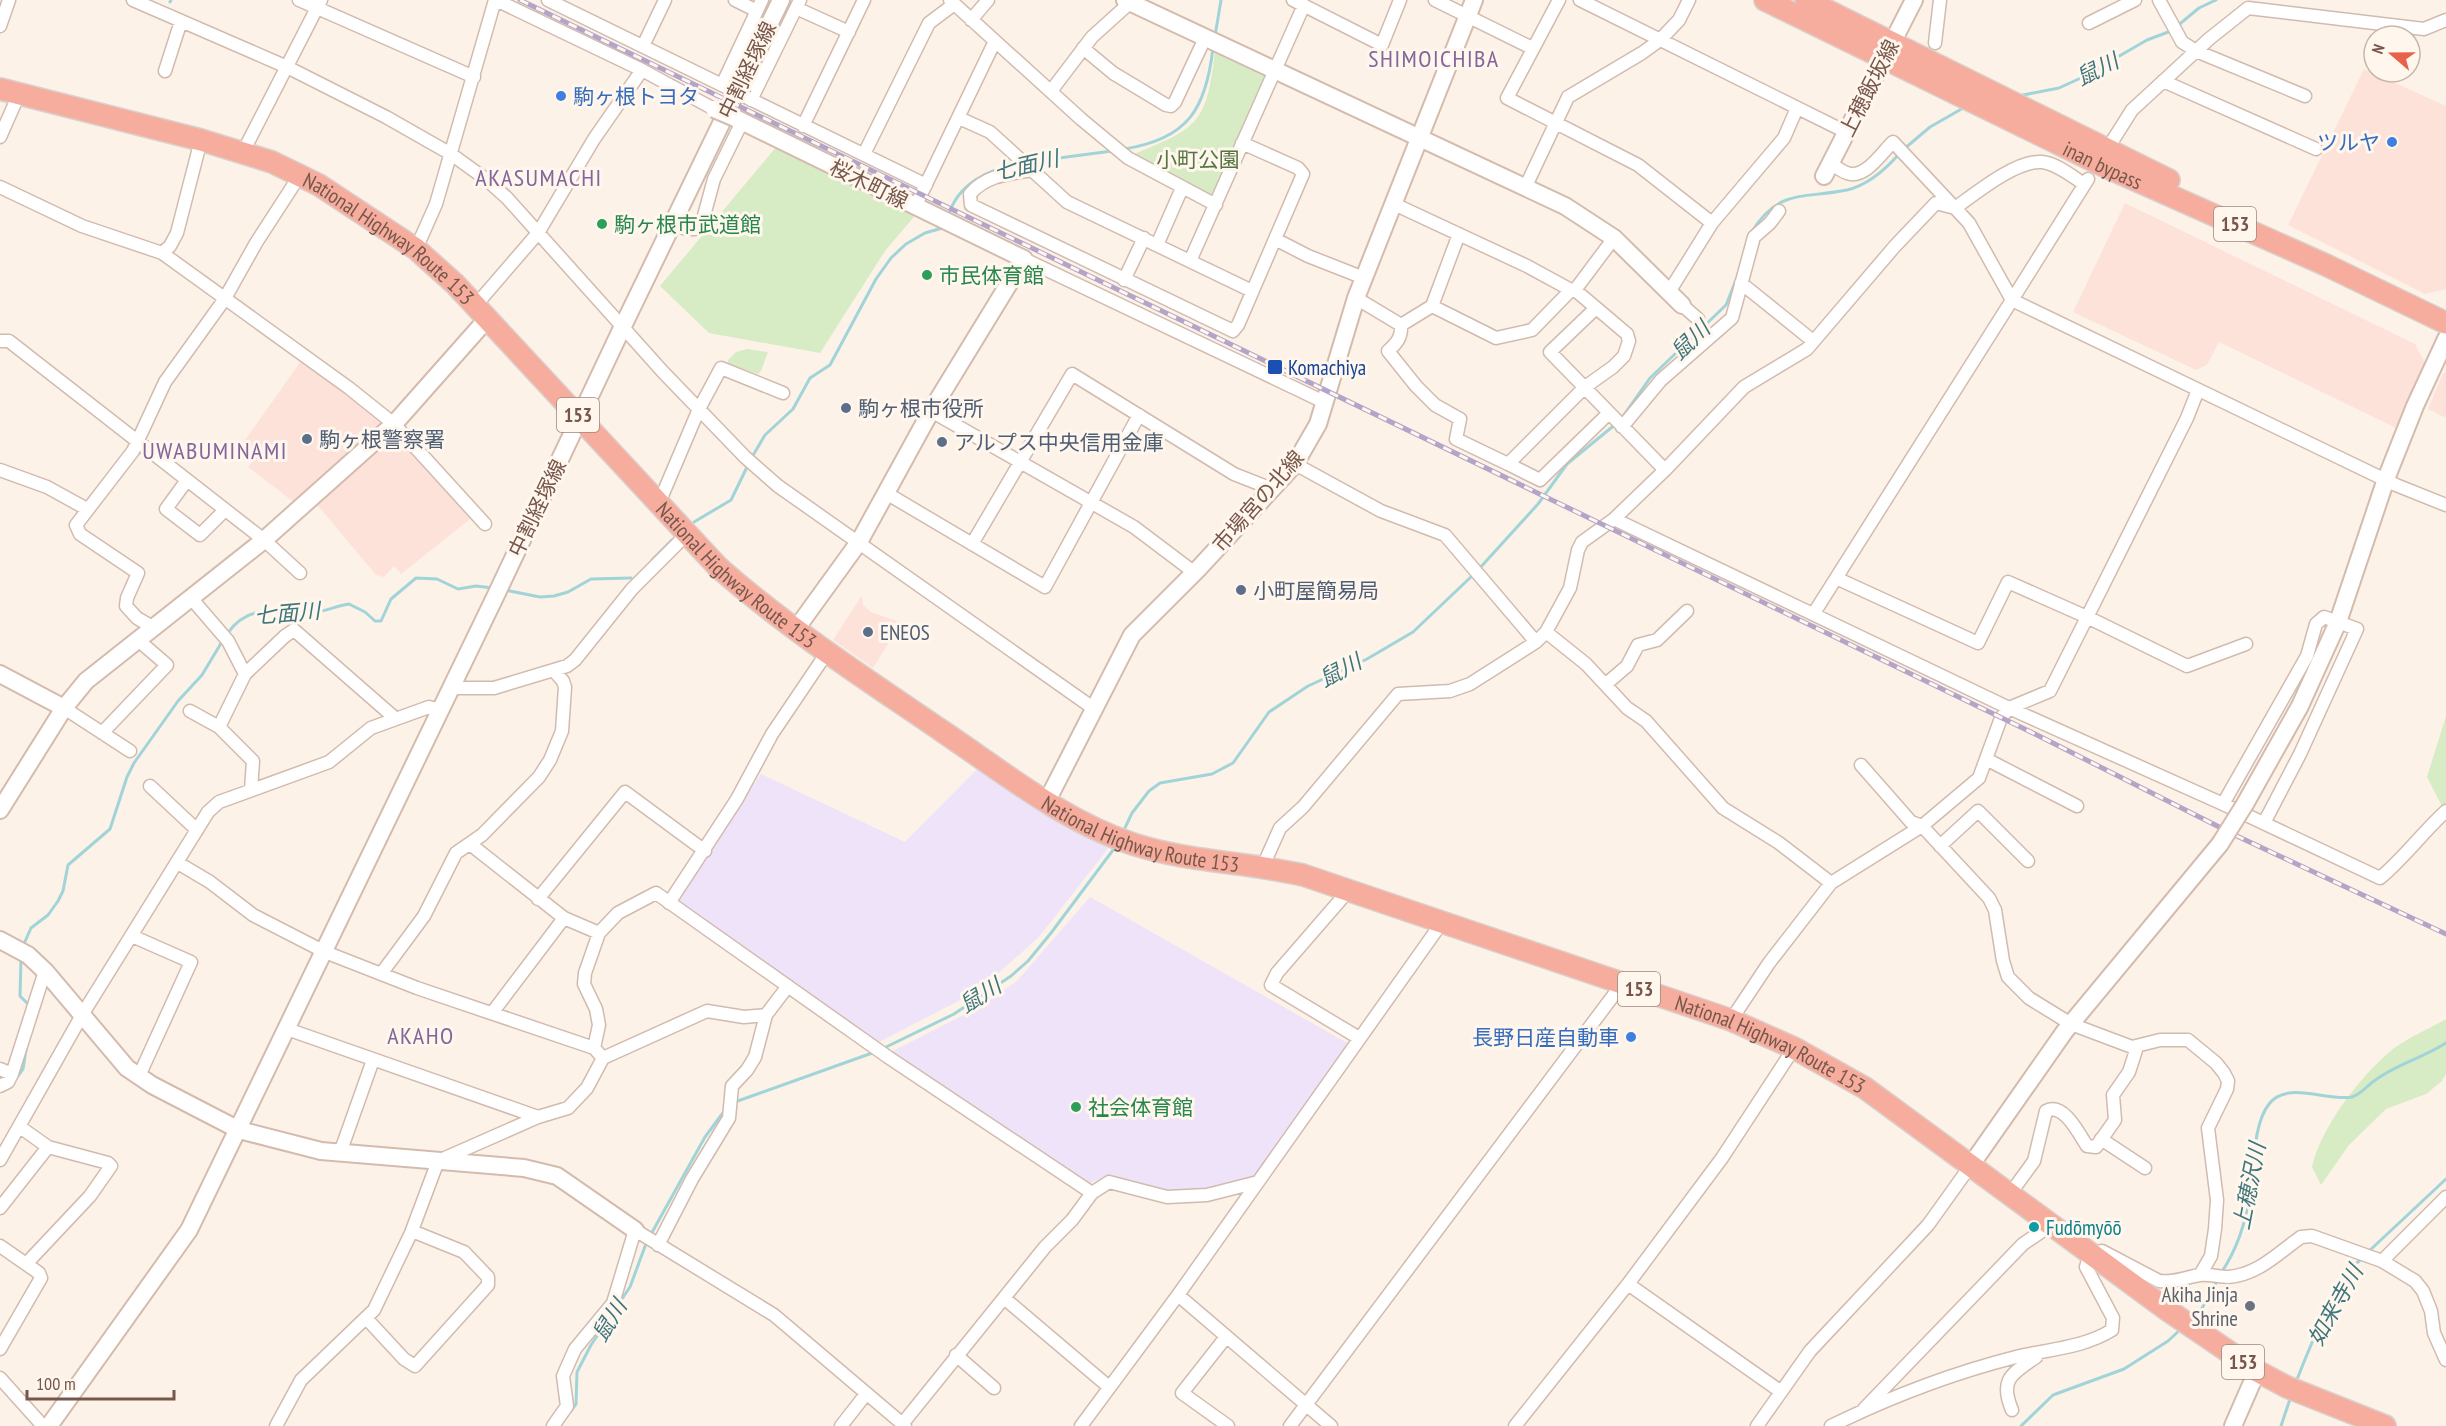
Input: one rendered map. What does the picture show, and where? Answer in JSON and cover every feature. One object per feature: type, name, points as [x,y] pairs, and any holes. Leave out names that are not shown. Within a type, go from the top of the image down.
[{"type":"highway","name":"inan bypass","points":[[1765,0],[1888,51],[1968,88],[2028,119],[2446,315]]},
{"type":"highway","name":"inan bypass","points":[[1806,0],[1888,51]]},
{"type":"highway","name":"National Highway Route 153","points":[[9,92],[243,152],[300,175],[416,249],[455,284],[718,567],[755,600],[1067,815],[1109,835],[1158,851],[1263,866],[1303,875],[1731,1020],[1794,1048],[1865,1088],[2201,1335],[2257,1371],[2292,1389],[2385,1426]]},
{"type":"highway","name":"inan bypass","points":[[2028,119],[2106,167],[2326,265],[2446,324]]},
{"type":"street","points":[[133,0],[286,67],[386,117],[451,154],[507,198],[622,328],[750,461],[778,486],[1093,708]]},
{"type":"street","points":[[299,0],[318,4],[474,77]]},
{"type":"street","points":[[416,249],[436,204],[496,0],[642,70],[714,108]]},
{"type":"street","points":[[548,0],[926,185]]},
{"type":"street","points":[[643,46],[665,0]]},
{"type":"street","points":[[724,86],[760,5],[735,0]]},
{"type":"street","points":[[803,126],[864,0]]},
{"type":"street","points":[[971,20],[988,0]]},
{"type":"street","points":[[1190,261],[1274,70],[1298,3],[1382,45],[1400,0]]},
{"type":"street","points":[[1435,0],[1471,8],[1532,48]]},
{"type":"street","points":[[1559,0],[1508,98],[1638,165],[1712,223]]},
{"type":"street","points":[[1580,0],[1846,132]]},
{"type":"street","points":[[1525,188],[1568,97],[1660,40],[1680,20],[1689,0]]},
{"type":"street","name":"上穂飯坂線","points":[[1827,169],[1914,0]]},
{"type":"street","points":[[1935,43],[1940,0]]},
{"type":"street","points":[[2089,23],[2135,0]]},
{"type":"street","points":[[2159,0],[2182,42],[2196,51],[2304,96]]},
{"type":"street","points":[[1051,90],[1092,37],[1130,1],[1419,140],[1565,206],[1614,238],[1698,319]]},
{"type":"street","points":[[864,154],[929,23],[952,2],[1111,145],[1182,188],[1216,205]]},
{"type":"street","points":[[750,99],[792,3],[849,32]]},
{"type":"street","name":"中割経塚線","points":[[49,1426],[189,1230],[325,952],[363,867],[499,589],[673,223],[792,3]]},
{"type":"street","points":[[243,152],[318,4]]},
{"type":"street","points":[[0,26],[5,5]]},
{"type":"street","name":"市場宮の北線","points":[[1047,801],[1132,635],[1195,573],[1296,464],[1318,424],[1356,298],[1471,8]]},
{"type":"street","points":[[2113,140],[2132,110],[2196,51],[2248,8],[2424,29],[2446,20]]},
{"type":"street","points":[[165,71],[181,21]]},
{"type":"street","points":[[1083,48],[1113,73],[1171,106],[1211,41]]},
{"type":"street","points":[[915,207],[995,42]]},
{"type":"street","points":[[0,810],[64,708],[86,681],[264,540],[394,424],[481,313],[538,233],[594,140],[642,70]]},
{"type":"street","points":[[2163,81],[2316,149]]},
{"type":"street","points":[[0,137],[9,92]]},
{"type":"street","name":"桜木町線","points":[[714,108],[1024,259]]},
{"type":"street","points":[[1669,292],[1712,223],[1784,138],[1797,108]]},
{"type":"street","points":[[959,117],[990,132],[1067,202],[1252,291]]},
{"type":"street","points":[[673,223],[686,229],[695,229],[702,223],[714,179],[738,120]]},
{"type":"street","points":[[162,253],[170,246],[177,233],[201,140]]},
{"type":"street","points":[[1031,169],[985,181],[970,195],[971,205],[1233,331],[1238,325],[1303,174],[1298,168],[1242,142]]},
{"type":"street","points":[[1827,169],[1858,174],[1880,157],[1893,142],[1969,223],[2012,300],[2386,479],[2446,505]]},
{"type":"street","points":[[1263,866],[1280,828],[1303,807],[1398,694],[1450,691],[1470,684],[1536,642],[1546,632],[1570,588],[1578,550],[1582,542],[1614,519],[1665,470],[1744,387],[1807,349],[1895,246],[1936,203],[1955,208],[2011,170],[2041,161],[2087,181],[1814,614]]},
{"type":"street","points":[[154,628],[138,618],[126,606],[138,573],[77,531],[78,521],[133,451],[165,382],[224,300],[256,243],[300,175]]},
{"type":"street","points":[[0,187],[82,226],[162,253],[224,300],[349,388],[394,424],[485,524]]},
{"type":"street","points":[[1157,245],[1182,188]]},
{"type":"street","points":[[1394,204],[1573,290],[1627,334],[1629,340],[1624,356],[1585,387],[1508,464]]},
{"type":"street","points":[[1622,427],[1661,380],[1732,318],[1754,237],[1770,223],[1779,211]]},
{"type":"street","points":[[1401,325],[1432,306],[1459,234]]},
{"type":"street","points":[[1124,280],[1144,238]]},
{"type":"street","points":[[1432,306],[1496,338],[1532,330],[1573,290],[1614,238]]},
{"type":"street","points":[[1275,239],[1308,256],[1364,278]]},
{"type":"street","points":[[796,629],[859,542],[931,411],[1024,259],[1324,402]]},
{"type":"street","points":[[1741,283],[1814,341]]},
{"type":"street","points":[[1356,298],[1401,325]]},
{"type":"street","points":[[1596,308],[1550,352],[1665,470]]},
{"type":"street","points":[[1401,325],[1402,332],[1398,343],[1388,351],[1416,386],[1435,405],[1460,419],[1456,439],[1540,480],[1610,415]]},
{"type":"street","points":[[1757,1426],[1809,1351],[1928,1225],[2071,1024],[2220,844],[2300,706],[2338,622],[2386,479],[2415,406],[2446,339]]},
{"type":"street","points":[[0,341],[9,341],[264,540],[300,573]]},
{"type":"street","points":[[659,503],[699,409],[721,368],[783,393]]},
{"type":"street","points":[[972,544],[1072,374],[1234,474],[1272,489]]},
{"type":"street","points":[[1731,1020],[1769,963],[1831,883],[1922,826],[1979,778],[2001,718],[2008,708],[2050,691],[2187,418],[2198,390]]},
{"type":"street","points":[[931,411],[1134,527],[1195,573]]},
{"type":"street","points":[[886,494],[1045,587],[1139,415]]},
{"type":"street","points":[[1296,464],[1381,511],[1445,536],[1536,642]]},
{"type":"street","points":[[0,470],[47,488],[87,509]]},
{"type":"street","points":[[187,480],[166,509],[200,535],[225,510]]},
{"type":"street","points":[[1614,519],[2008,708],[2223,804],[2380,878],[2395,866],[2446,811]]},
{"type":"street","points":[[451,688],[494,688],[567,666],[575,660],[632,589],[687,534]]},
{"type":"street","points":[[1836,578],[1978,643],[2008,582],[2087,617],[2187,666],[2246,644]]},
{"type":"street","points":[[191,598],[224,637],[245,675]]},
{"type":"street","points":[[1606,684],[1627,666],[1638,645],[1657,640],[1687,611]]},
{"type":"street","points":[[2223,804],[2307,656],[2316,624],[2324,617],[2356,629],[2300,754],[2264,823]]},
{"type":"street","points":[[219,727],[245,675],[294,630],[396,719]]},
{"type":"street","points":[[1546,632],[1586,664],[1627,708],[1646,721],[1723,807],[1779,843],[1831,883]]},
{"type":"street","points":[[102,733],[167,665],[138,640]]},
{"type":"street","points":[[669,903],[737,799],[772,734],[828,651]]},
{"type":"street","points":[[381,974],[424,916],[456,853],[470,844],[539,777],[556,748],[562,731],[566,687],[554,671]]},
{"type":"street","points":[[0,674],[64,708],[130,751]]},
{"type":"street","points":[[0,1160],[82,1015],[208,812],[219,802],[329,762],[371,728],[429,707],[440,710]]},
{"type":"street","points":[[190,711],[219,727],[253,761],[251,790]]},
{"type":"street","points":[[1986,759],[2077,806]]},
{"type":"street","points":[[1861,765],[1911,822],[1922,826],[1989,898],[1995,910],[2003,961],[2008,977],[2028,998],[2071,1024],[2137,1047]]},
{"type":"street","points":[[150,786],[197,830]]},
{"type":"street","points":[[538,899],[625,792],[705,851]]},
{"type":"street","points":[[1941,846],[1978,812],[2028,861]]},
{"type":"street","points":[[470,844],[564,918],[599,933]]},
{"type":"street","points":[[178,863],[210,882],[253,915],[325,952],[381,974],[594,1048],[603,1058]]},
{"type":"street","points":[[1349,890],[1277,973],[1271,985],[1359,1038]]},
{"type":"street","points":[[594,1048],[598,1025],[596,1009],[584,984],[585,973],[599,933],[618,913],[656,894],[888,1057],[1092,1193]]},
{"type":"street","points":[[492,1013],[564,918]]},
{"type":"street","points":[[1081,1426],[1178,1295],[1441,921]]},
{"type":"street","points":[[132,936],[191,962],[139,1076]]},
{"type":"street","points":[[0,940],[28,955],[45,971],[127,1068],[179,1100],[239,1130],[321,1151],[524,1168],[557,1176],[656,1244],[774,1314],[904,1425],[956,1355],[1045,1247],[1072,1220],[1092,1193],[1109,1182],[1167,1197],[1207,1195],[1258,1182]]},
{"type":"street","points":[[0,1086],[8,1082],[6,1072],[45,971]]},
{"type":"street","points":[[1290,1426],[1622,984]]},
{"type":"street","points":[[656,1244],[729,1114],[732,1086],[747,1070],[755,1057],[766,1015],[788,986]]},
{"type":"street","points":[[276,1426],[301,1380],[374,1310],[412,1231],[438,1161],[538,1117],[568,1108],[587,1088],[603,1058],[707,1011],[744,1017],[766,1015]]},
{"type":"street","points":[[287,1029],[538,1117]]},
{"type":"street","points":[[2010,1194],[2034,1161],[2046,1111],[2050,1109],[2065,1115],[2087,1146],[2096,1147],[2115,1120],[2113,1095],[2129,1072],[2137,1047],[2149,1041],[2188,1040],[2216,1062],[2228,1081],[2227,1089],[2208,1128],[2217,1200],[2211,1256],[2204,1275]]},
{"type":"street","points":[[1515,1426],[1542,1389],[1628,1284],[1722,1158],[1794,1048]]},
{"type":"street","points":[[340,1153],[373,1060]]},
{"type":"street","points":[[20,1127],[48,1147],[108,1162],[111,1166],[90,1196],[26,1264]]},
{"type":"street","points":[[2101,1139],[2145,1168]]},
{"type":"street","points":[[0,1208],[48,1147]]},
{"type":"street","points":[[2377,1259],[2446,1197]]},
{"type":"street","points":[[1861,1412],[2023,1244],[2051,1225]]},
{"type":"street","points":[[366,1318],[404,1359],[415,1366],[488,1285],[488,1277],[464,1252],[412,1231]]},
{"type":"street","points":[[554,1426],[567,1406],[563,1376],[575,1349],[613,1303],[639,1233]]},
{"type":"street","points":[[1831,1426],[1959,1374],[2037,1353],[2095,1341],[2112,1330],[2113,1318],[2086,1268],[2090,1254],[2102,1251],[2159,1281],[2169,1282],[2204,1275],[2225,1277],[2241,1275],[2265,1265],[2296,1240],[2306,1236],[2377,1259],[2415,1281],[2423,1291],[2431,1311],[2434,1333],[2446,1359]]},
{"type":"street","points":[[0,1349],[40,1282],[39,1273],[1,1250]]},
{"type":"street","points":[[1628,1284],[1780,1392]]},
{"type":"street","points":[[1178,1295],[1331,1426]]},
{"type":"street","points":[[1004,1298],[1109,1388]]},
{"type":"street","points":[[1226,1337],[1182,1393],[1228,1426]]},
{"type":"street","points":[[2012,1410],[2006,1396],[2006,1385],[2011,1375],[2036,1358],[2037,1353]]},
{"type":"street","points":[[956,1355],[994,1388]]},
{"type":"street","points":[[2233,1426],[2257,1371]]},
{"type":"street","points":[[0,1378],[43,1426]]},
{"type":"street","points":[[841,1426],[866,1394]]},
{"type":"shaded area","points":[[2362,73],[2362,84],[2397,84],[2446,106],[2446,289],[2425,294],[2288,225]]},
{"type":"shaded area","points":[[2125,203],[2415,344],[2426,364],[2398,429],[2219,342],[2207,365],[2196,370],[2073,312]]},
{"type":"shaded area","name":"駒ヶ根警察署","points":[[301,361],[382,419],[381,428],[295,503],[248,467],[253,461],[238,450]]},
{"type":"shaded area","points":[[2443,373],[2446,373],[2446,418],[2428,409]]},
{"type":"shaded area","points":[[398,433],[474,516],[401,574],[394,566],[384,577],[376,575],[315,502],[391,434]]},
{"type":"shaded area","name":"ENEOS","points":[[862,595],[863,605],[871,612],[905,624],[890,641],[873,668],[833,640]]},
{"type":"shaded area","points":[[978,768],[1057,822],[1110,846],[1039,937],[995,976],[974,993],[877,1043],[685,910],[678,900],[761,774],[905,842]]},
{"type":"shaded area","points":[[1090,897],[1349,1044],[1250,1181],[1207,1191],[1167,1193],[1106,1176],[1086,1185],[891,1052],[981,1006],[1017,981]]},
{"type":"green space","name":"小町公園","points":[[1215,52],[1265,75],[1266,78],[1216,196],[1210,198],[1132,155],[1171,138],[1194,121],[1202,110],[1207,96]]},
{"type":"green space","points":[[777,146],[918,212],[885,251],[820,353],[709,333],[660,286]]},
{"type":"green space","points":[[747,349],[768,352],[758,374],[728,364],[728,360],[736,352]]},
{"type":"green space","points":[[2446,716],[2446,814],[2427,777]]},
{"type":"green space","points":[[2446,1019],[2446,1074],[2442,1081],[2426,1094],[2386,1109],[2349,1145],[2321,1185],[2312,1167],[2317,1152],[2333,1119],[2356,1087],[2393,1049]]},
{"type":"waterway","name":"七面川","points":[[1215,36],[1221,0]]},
{"type":"waterway","name":"鼠川","points":[[2176,27],[2199,8],[2216,0]]},
{"type":"waterway","name":"鼠川","points":[[2018,96],[2059,88],[2083,77],[2147,40],[2171,31]]},
{"type":"waterway","name":"七面川","points":[[1124,149],[1164,138],[1190,118],[1205,88],[1213,48]]},
{"type":"waterway","name":"鼠川","points":[[1904,149],[1930,127],[1965,107]]},
{"type":"waterway","name":"七面川","points":[[1029,162],[1112,151]]},
{"type":"waterway","name":"鼠川","points":[[1751,233],[1761,219],[1782,202],[1793,198],[1855,188],[1876,176],[1899,154]]},
{"type":"waterway","name":"七面川","points":[[948,217],[952,205],[966,187],[975,180],[1008,166],[1020,164]]},
{"type":"waterway","name":"七面川","points":[[752,457],[765,435],[793,409],[810,378],[830,365],[876,279],[891,258],[906,244],[925,233],[946,227]]},
{"type":"waterway","name":"鼠川","points":[[1621,419],[1650,378],[1726,305],[1738,275],[1747,242]]},
{"type":"waterway","name":"鼠川","points":[[1478,570],[1538,504],[1567,464],[1617,423]]},
{"type":"waterway","name":"七面川","points":[[694,522],[731,500],[748,465]]},
{"type":"waterway","name":"七面川","points":[[652,560],[672,540]]},
{"type":"waterway","name":"鼠川","points":[[1123,832],[1132,813],[1149,791],[1160,783],[1212,774],[1233,763],[1269,712],[1308,686],[1367,659],[1413,632],[1473,575]]},
{"type":"waterway","name":"七面川","points":[[227,634],[237,623],[258,612],[321,611],[349,604],[365,612],[375,621],[381,621],[391,599],[416,578],[437,579],[458,589],[476,586],[493,588]]},
{"type":"waterway","name":"七面川","points":[[505,590],[540,597],[554,596],[568,592],[591,579],[631,578]]},
{"type":"waterway","name":"七面川","points":[[23,946],[31,928],[48,915],[58,901],[63,891],[68,865],[110,829],[134,763],[178,701],[202,675],[223,640]]},
{"type":"waterway","name":"鼠川","points":[[884,1048],[954,1014],[1011,976],[1028,961],[1051,933],[1116,846]]},
{"type":"waterway","name":"七面川","points":[[21,958],[20,996],[30,1006]]},
{"type":"waterway","name":"上穂沢川","points":[[2221,1273],[2237,1244],[2244,1224],[2257,1134],[2269,1104],[2286,1093],[2352,1097],[2391,1070],[2446,1043]]},
{"type":"waterway","name":"七面川","points":[[12,1084],[23,1069],[26,1050]]},
{"type":"waterway","name":"鼠川","points":[[735,1102],[875,1052]]},
{"type":"waterway","name":"鼠川","points":[[650,1236],[705,1137],[725,1110]]},
{"type":"waterway","name":"如来寺川","points":[[2368,1252],[2446,1179]]},
{"type":"waterway","name":"鼠川","points":[[570,1412],[576,1404],[577,1372],[591,1345],[630,1287],[647,1241]]},
{"type":"waterway","name":"如来寺川","points":[[2296,1382],[2333,1299],[2342,1282],[2361,1259]]},
{"type":"waterway","name":"上穂沢川","points":[[2192,1318],[2201,1310],[2218,1279]]},
{"type":"waterway","name":"上穂沢川","points":[[2021,1426],[2053,1395],[2124,1369],[2168,1341],[2181,1329]]},
{"type":"waterway","name":"如来寺川","points":[[2281,1426],[2291,1396]]},
{"type":"railway","points":[[520,0],[2035,734],[2239,837],[2446,934]]},
{"type":"place","name":"駒ヶ根トヨタ","points":[[561,96]]},
{"type":"place","name":"ツルヤ","points":[[2392,142]]},
{"type":"place","name":"駒ヶ根市武道館","points":[[602,224]]},
{"type":"place","name":"市民体育館","points":[[927,275]]},
{"type":"place","name":"Komachiya","points":[[1275,367]]},
{"type":"place","name":"駒ヶ根市役所","points":[[846,408]]},
{"type":"place","name":"駒ヶ根警察署","points":[[307,439]]},
{"type":"place","name":"アルプス中央信用金庫","points":[[942,442]]},
{"type":"place","name":"小町屋簡易局","points":[[1241,590]]},
{"type":"place","name":"ENEOS","points":[[868,632]]},
{"type":"place","name":"長野日産自動車","points":[[1631,1037]]},
{"type":"place","name":"社会体育館","points":[[1076,1107]]},
{"type":"place","name":"Fudōmyōō","points":[[2034,1227]]},
{"type":"place","name":"Akiha Jinja Shrine","points":[[2250,1306]]},
{"type":"district","name":"SHIMOICHIBA","points":[[1434,58]]},
{"type":"district","name":"AKASUMACHI","points":[[539,177]]},
{"type":"district","name":"UWABUMINAMI","points":[[215,450]]},
{"type":"district","name":"AKAHO","points":[[421,1035]]}]
